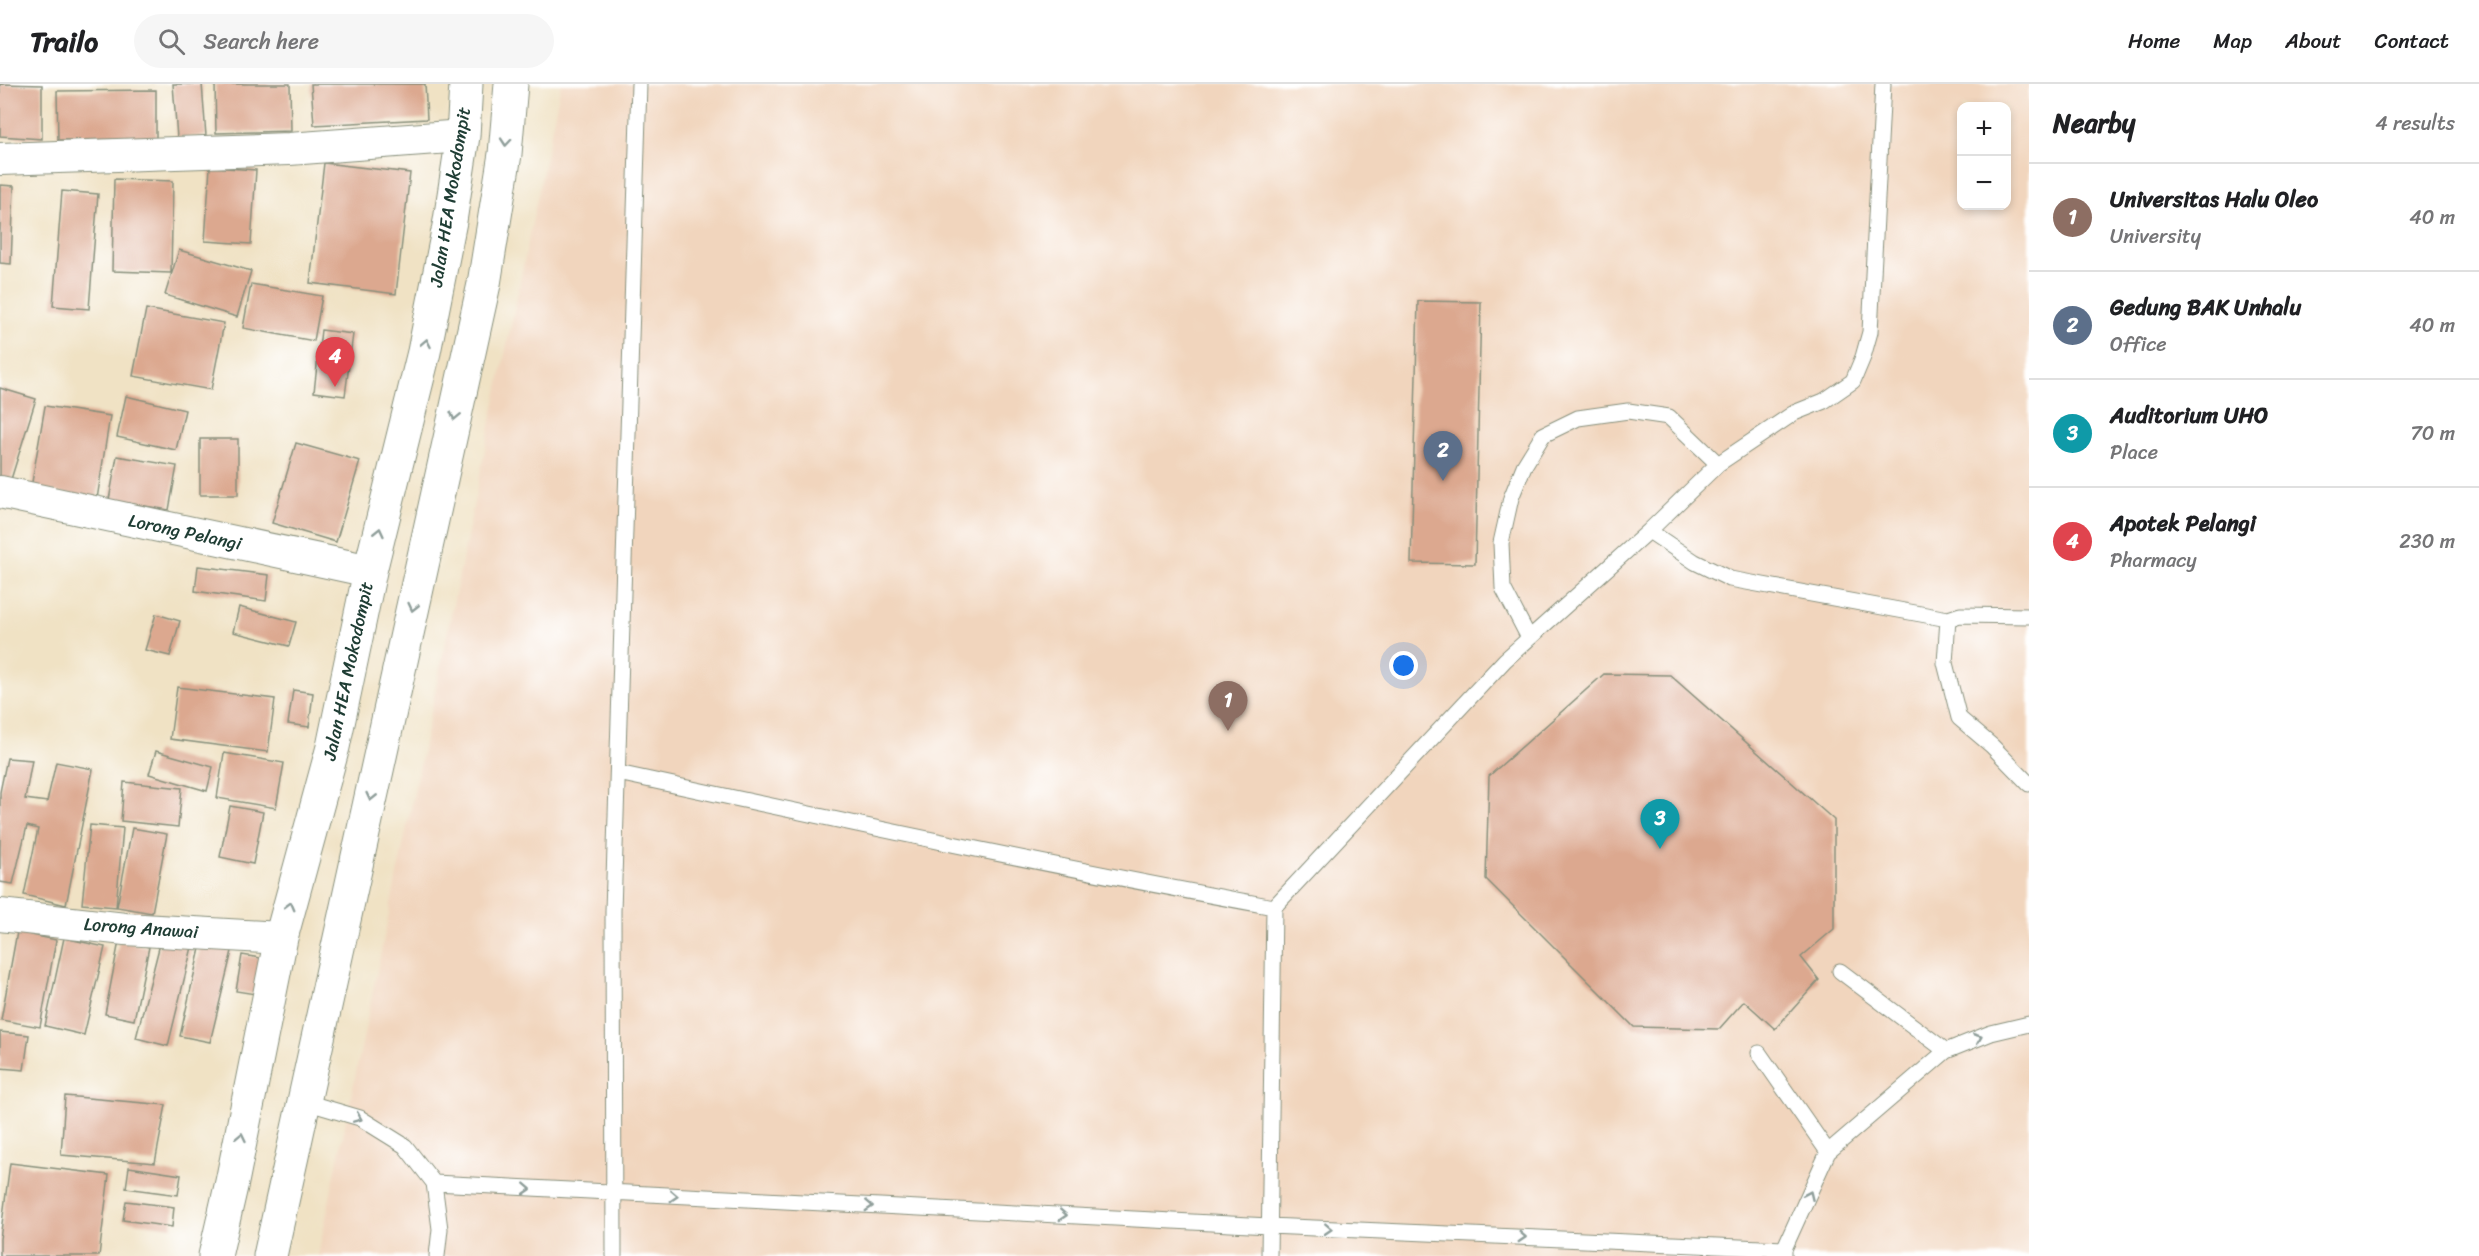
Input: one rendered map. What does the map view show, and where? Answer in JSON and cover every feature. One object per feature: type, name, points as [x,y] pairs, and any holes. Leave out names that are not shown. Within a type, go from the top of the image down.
[{"type":"street","name":"Jalan HEA Mokodompit","points":[[215,1256],[281,938],[333,747],[390,481],[424,352],[450,221],[463,136],[466,84]]},
{"type":"street","points":[[270,1256],[302,1101],[484,284],[505,154],[511,84]]},
{"type":"street","points":[[0,159],[289,149],[463,136]]},
{"type":"street","points":[[390,481],[438,497]]},
{"type":"street","name":"Lorong Pelangi","points":[[0,492],[370,571]]},
{"type":"street","name":"Lorong Anawai","points":[[0,915],[125,929],[281,938]]},
{"type":"street","points":[[232,1182],[283,1191]]},
{"type":"lane","points":[[614,1256],[613,911],[639,84]]},
{"type":"lane","points":[[1269,1256],[1274,907],[1505,660],[1649,531],[1718,464],[1794,413],[1824,400],[1853,381],[1870,332],[1884,84]]},
{"type":"lane","points":[[1529,638],[1503,588],[1501,543],[1511,498],[1524,466],[1543,435],[1578,418],[1628,411],[1669,417],[1718,464]]},
{"type":"lane","points":[[1649,531],[1695,562],[1730,579],[1948,619],[1959,615],[2029,616]]},
{"type":"lane","points":[[1948,619],[1945,663],[1959,718],[1992,746],[2029,784]]},
{"type":"lane","points":[[618,773],[966,848],[1274,907]]},
{"type":"lane","points":[[1840,970],[1946,1051]]},
{"type":"lane","points":[[434,1183],[1784,1252],[1828,1152],[1946,1051],[1991,1033],[2029,1024]]},
{"type":"lane","points":[[1759,1053],[1828,1152]]},
{"type":"lane","points":[[302,1101],[360,1118],[405,1146],[434,1183],[440,1229],[437,1256]]},
{"type":"shaded area","points":[[561,84],[2029,84],[2029,1256],[318,1256]]},
{"type":"building","points":[[0,84],[42,85],[42,139],[0,136]]},
{"type":"building","points":[[173,84],[202,84],[206,136],[177,138]]},
{"type":"building","points":[[215,84],[290,84],[291,131],[216,133]]},
{"type":"building","points":[[311,84],[425,84],[427,119],[314,125]]},
{"type":"building","points":[[156,90],[156,139],[58,140],[57,91]]},
{"type":"building","points":[[324,163],[410,173],[396,294],[310,283]]},
{"type":"building","points":[[210,167],[256,170],[251,244],[205,241]]},
{"type":"building","points":[[114,179],[173,181],[171,273],[112,271]]},
{"type":"building","points":[[0,185],[14,186],[11,264],[0,263]]},
{"type":"building","points":[[62,191],[98,194],[89,309],[53,306]]},
{"type":"building","points":[[179,250],[251,271],[237,317],[165,295]]},
{"type":"building","points":[[251,284],[322,296],[314,341],[243,328]]},
{"type":"building","points":[[1418,301],[1481,302],[1475,564],[1411,563]]},
{"type":"building","points":[[146,309],[224,323],[211,390],[133,376]]},
{"type":"building","points":[[321,330],[353,334],[345,396],[314,392]]},
{"type":"building","points":[[0,388],[36,399],[8,489],[0,487]]},
{"type":"building","points":[[126,396],[185,410],[176,450],[117,437]]},
{"type":"building","points":[[45,406],[110,416],[97,499],[31,488]]},
{"type":"building","points":[[200,439],[238,439],[238,495],[200,495]]},
{"type":"building","points":[[296,443],[360,461],[336,542],[272,523]]},
{"type":"building","points":[[117,456],[177,466],[169,510],[109,500]]},
{"type":"building","points":[[198,566],[269,575],[266,601],[195,591]]},
{"type":"building","points":[[239,607],[296,622],[289,646],[233,632]]},
{"type":"building","points":[[156,614],[180,621],[170,656],[145,650]]},
{"type":"building","points":[[1604,674],[1670,675],[1834,820],[1834,929],[1801,957],[1819,980],[1775,1029],[1744,1001],[1719,1029],[1634,1027],[1486,879],[1489,776]]},
{"type":"building","points":[[177,687],[275,699],[268,752],[170,739]]},
{"type":"building","points":[[293,690],[313,693],[309,727],[288,724]]},
{"type":"building","points":[[156,751],[213,767],[207,791],[149,774]]},
{"type":"building","points":[[224,753],[284,763],[276,808],[217,798]]},
{"type":"building","points":[[7,758],[32,760],[25,799],[47,802],[56,762],[93,769],[66,905],[24,895],[38,829],[27,826],[13,884],[0,882],[0,792]]},
{"type":"building","points":[[124,782],[182,788],[178,827],[121,821]]},
{"type":"building","points":[[230,806],[263,812],[253,864],[220,857]]},
{"type":"building","points":[[90,825],[123,828],[116,907],[82,904]]},
{"type":"building","points":[[132,828],[167,834],[152,913],[117,907]]},
{"type":"building","points":[[17,932],[56,940],[40,1027],[1,1020]]},
{"type":"building","points":[[64,938],[105,947],[84,1035],[45,1026]]},
{"type":"building","points":[[161,940],[192,947],[168,1046],[136,1038]]},
{"type":"building","points":[[119,941],[149,947],[134,1020],[105,1014]]},
{"type":"building","points":[[201,944],[232,951],[210,1042],[180,1036]]},
{"type":"building","points":[[242,955],[261,958],[255,994],[236,991]]},
{"type":"building","points":[[0,1032],[29,1035],[24,1070],[0,1068]]},
{"type":"building","points":[[65,1096],[166,1105],[155,1163],[61,1155]]},
{"type":"building","points":[[10,1163],[109,1175],[99,1256],[0,1256],[0,1239]]},
{"type":"building","points":[[129,1167],[181,1175],[178,1195],[126,1188]]},
{"type":"building","points":[[126,1201],[174,1207],[172,1227],[123,1220]]},
{"type":"place","name":"Apotek Pelangi","points":[[335,387]]},
{"type":"place","name":"Gedung BAK Unhalu","points":[[1443,481]]},
{"type":"place","name":"Universitas Halu Oleo","points":[[1228,731]]},
{"type":"place","name":"Auditorium UHO","points":[[1660,849]]}]
